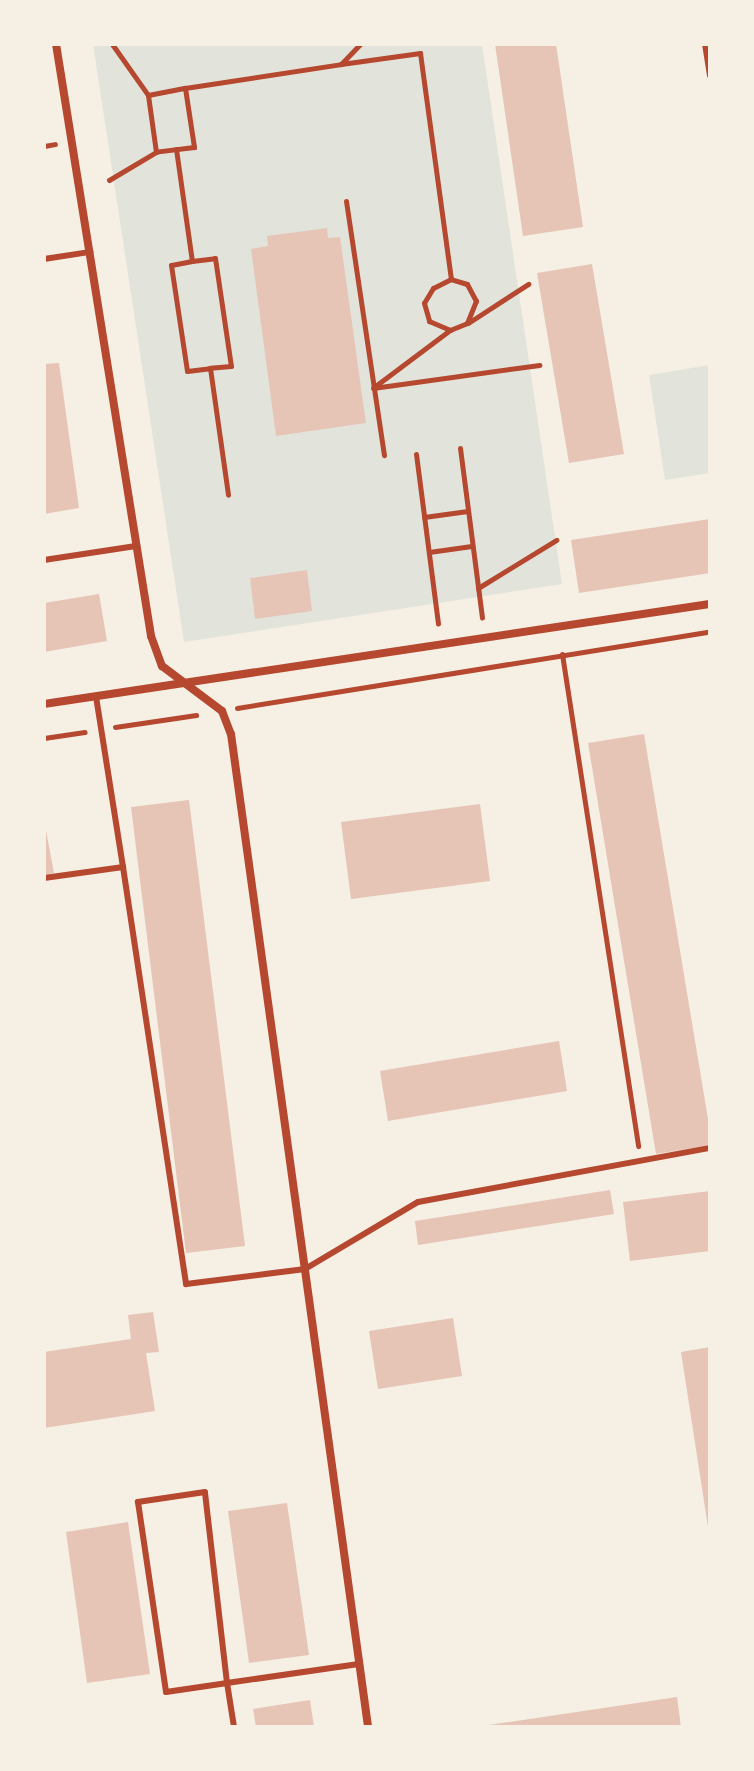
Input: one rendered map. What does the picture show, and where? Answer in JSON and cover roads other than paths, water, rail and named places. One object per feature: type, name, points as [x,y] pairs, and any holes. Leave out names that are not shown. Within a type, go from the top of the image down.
[{"type":"street","points":[[56,44],[151,636],[162,666],[200,691],[222,711],[231,734],[368,1727]]},
{"type":"street","points":[[44,704],[710,604]]},
{"type":"lane","points":[[705,44],[710,76]]},
{"type":"lane","points":[[44,259],[90,252]]},
{"type":"lane","points":[[44,560],[136,546]]},
{"type":"lane","points":[[96,696],[186,1284],[305,1269],[418,1202],[710,1148]]},
{"type":"lane","points":[[44,878],[123,867]]},
{"type":"lane","points":[[234,1727],[227,1683],[205,1492],[138,1502],[166,1692],[227,1683],[359,1664]]}]
